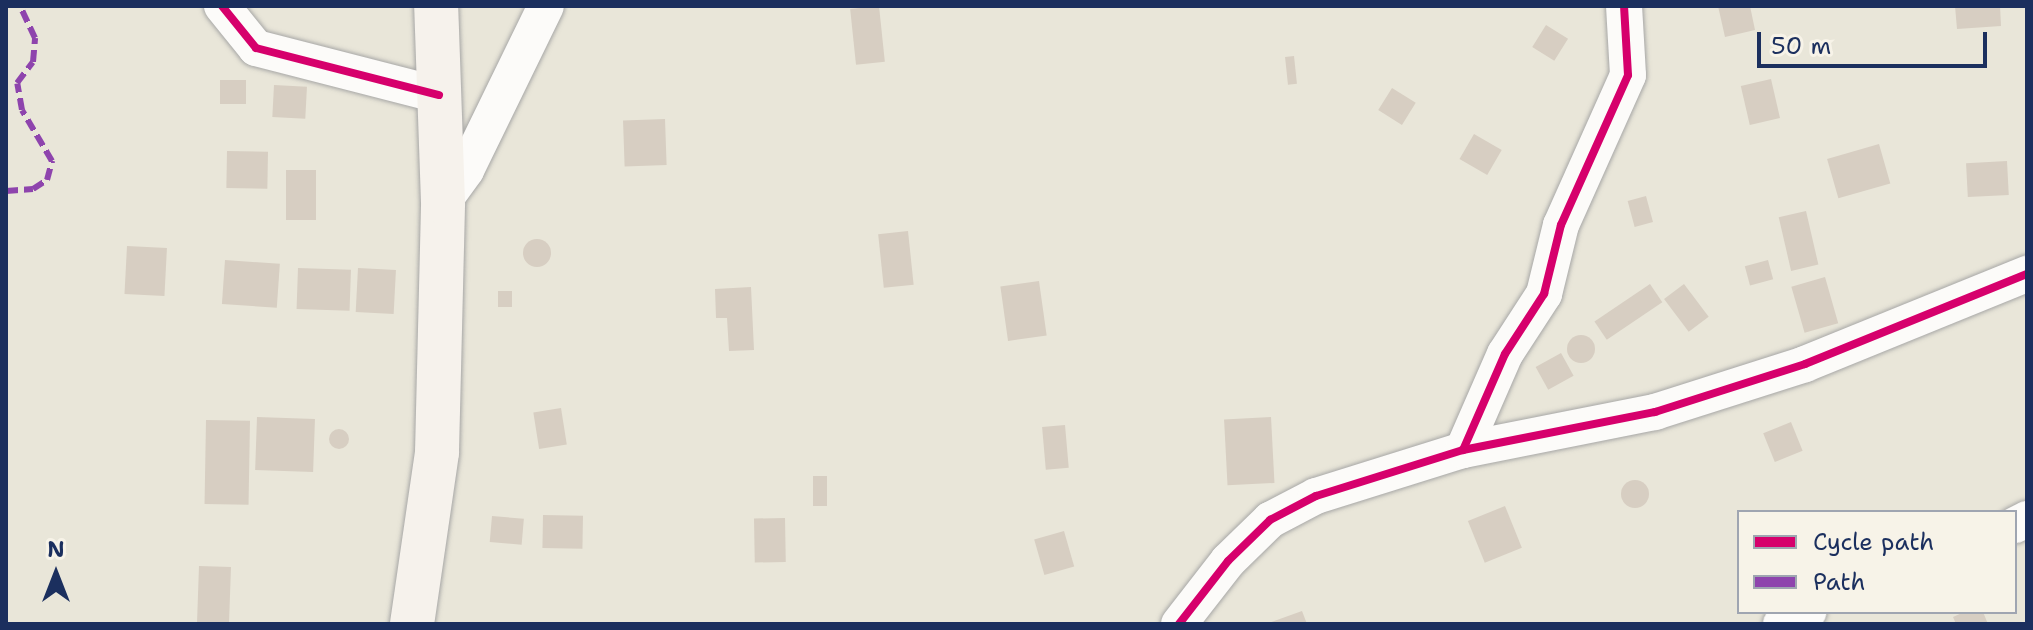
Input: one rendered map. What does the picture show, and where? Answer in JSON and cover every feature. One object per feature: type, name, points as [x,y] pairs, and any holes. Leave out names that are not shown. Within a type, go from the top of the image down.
[{"type":"main road","points":[[412,624],[437,452],[443,202],[436,6]]},
{"type":"street","points":[[222,6],[256,48],[439,95]]},
{"type":"street","points":[[443,202],[466,170],[546,6]]},
{"type":"street","points":[[1463,450],[1505,354],[1544,294],[1561,225],[1628,75],[1624,6]]},
{"type":"street","points":[[1179,624],[1228,561],[1270,520],[1316,496],[1463,450],[1655,412],[1805,364],[2027,274]]},
{"type":"street","points":[[1781,624],[1804,614]]},
{"type":"building","points":[[879,6],[885,62],[856,65],[850,9]]},
{"type":"building","points":[[1718,6],[1750,6],[1755,30],[1725,37]]},
{"type":"building","points":[[1955,6],[2000,6],[2001,26],[1957,29]]},
{"type":"building","points":[[1546,25],[1568,39],[1554,61],[1532,47]]},
{"type":"building","points":[[1294,56],[1297,84],[1288,85],[1285,57]]},
{"type":"building","points":[[1771,79],[1780,118],[1750,125],[1741,86]]},
{"type":"building","points":[[220,80],[246,80],[246,104],[220,104]]},
{"type":"building","points":[[274,85],[307,87],[305,119],[272,117]]},
{"type":"building","points":[[1392,88],[1416,103],[1402,125],[1378,110]]},
{"type":"building","points":[[665,119],[667,165],[625,166],[623,120]]},
{"type":"building","points":[[1474,134],[1502,150],[1487,175],[1460,159]]},
{"type":"building","points":[[1879,144],[1890,183],[1838,198],[1827,159]]},
{"type":"building","points":[[227,151],[268,152],[267,189],[226,188]]},
{"type":"building","points":[[2007,161],[2009,195],[1968,197],[1966,163]]},
{"type":"building","points":[[286,170],[316,170],[316,220],[286,220]]},
{"type":"building","points":[[1646,196],[1653,222],[1635,227],[1628,201]]},
{"type":"building","points":[[1806,211],[1818,265],[1791,271],[1779,217]]},
{"type":"building","points":[[908,231],[914,285],[884,288],[878,234]]},
{"type":"building","points":[[537,239],[547,243],[551,253],[547,263],[537,267],[527,263],[523,253],[527,243]]},
{"type":"building","points":[[127,246],[167,248],[164,296],[124,294]]},
{"type":"building","points":[[225,260],[280,264],[277,308],[222,304]]},
{"type":"building","points":[[1768,260],[1773,279],[1750,286],[1745,266]]},
{"type":"building","points":[[298,268],[351,270],[350,311],[297,309]]},
{"type":"building","points":[[358,268],[396,270],[394,314],[356,312]]},
{"type":"building","points":[[1825,277],[1838,323],[1805,333],[1791,287]]},
{"type":"building","points":[[1039,281],[1047,335],[1008,341],[1000,286]]},
{"type":"building","points":[[1650,284],[1662,302],[1607,340],[1594,321]]},
{"type":"building","points":[[1684,284],[1709,317],[1689,332],[1664,299]]},
{"type":"building","points":[[751,287],[754,350],[729,351],[727,318],[716,318],[715,289]]},
{"type":"building","points":[[498,291],[512,291],[512,307],[498,307]]},
{"type":"building","points":[[1581,335],[1591,339],[1595,349],[1591,359],[1581,363],[1571,359],[1567,349],[1571,339]]},
{"type":"building","points":[[1561,353],[1574,376],[1548,390],[1536,367]]},
{"type":"building","points":[[561,408],[567,445],[539,449],[533,412]]},
{"type":"building","points":[[257,417],[315,419],[313,472],[255,470]]},
{"type":"building","points":[[1271,417],[1274,483],[1228,485],[1224,419]]},
{"type":"building","points":[[206,420],[250,421],[249,505],[205,504]]},
{"type":"building","points":[[1791,422],[1803,451],[1775,462],[1763,433]]},
{"type":"building","points":[[1065,425],[1069,468],[1046,470],[1042,427]]},
{"type":"building","points":[[339,429],[346,432],[349,439],[346,446],[339,449],[332,446],[329,439],[332,432]]},
{"type":"building","points":[[813,476],[827,476],[827,506],[813,506]]},
{"type":"building","points":[[1635,480],[1645,484],[1649,494],[1645,504],[1635,508],[1625,504],[1621,494],[1625,484]]},
{"type":"building","points":[[1505,506],[1522,548],[1485,563],[1468,521]]},
{"type":"building","points":[[543,515],[583,516],[582,549],[542,548]]},
{"type":"building","points":[[492,516],[524,519],[522,545],[490,542]]},
{"type":"building","points":[[785,518],[786,562],[755,563],[754,519]]},
{"type":"building","points":[[1064,531],[1074,567],[1044,575],[1034,540]]},
{"type":"building","points":[[199,566],[231,567],[229,624],[197,624]]},
{"type":"building","points":[[1302,611],[1307,624],[1266,624]]},
{"type":"building","points":[[1984,614],[1988,624],[1956,624],[1953,617]]},
{"type":"marked path","points":[[6,191],[33,189],[47,180],[52,161],[22,110],[17,83],[33,62],[35,38],[20,6]]},
{"type":"cycle path","points":[[222,6],[256,48],[439,95]]},
{"type":"cycle path","points":[[1463,450],[1505,354],[1544,294],[1561,225],[1628,75],[1624,6]]},
{"type":"cycle path","points":[[1179,624],[1228,561],[1270,520],[1316,496],[1463,450],[1655,412],[1805,364],[2027,274]]}]
